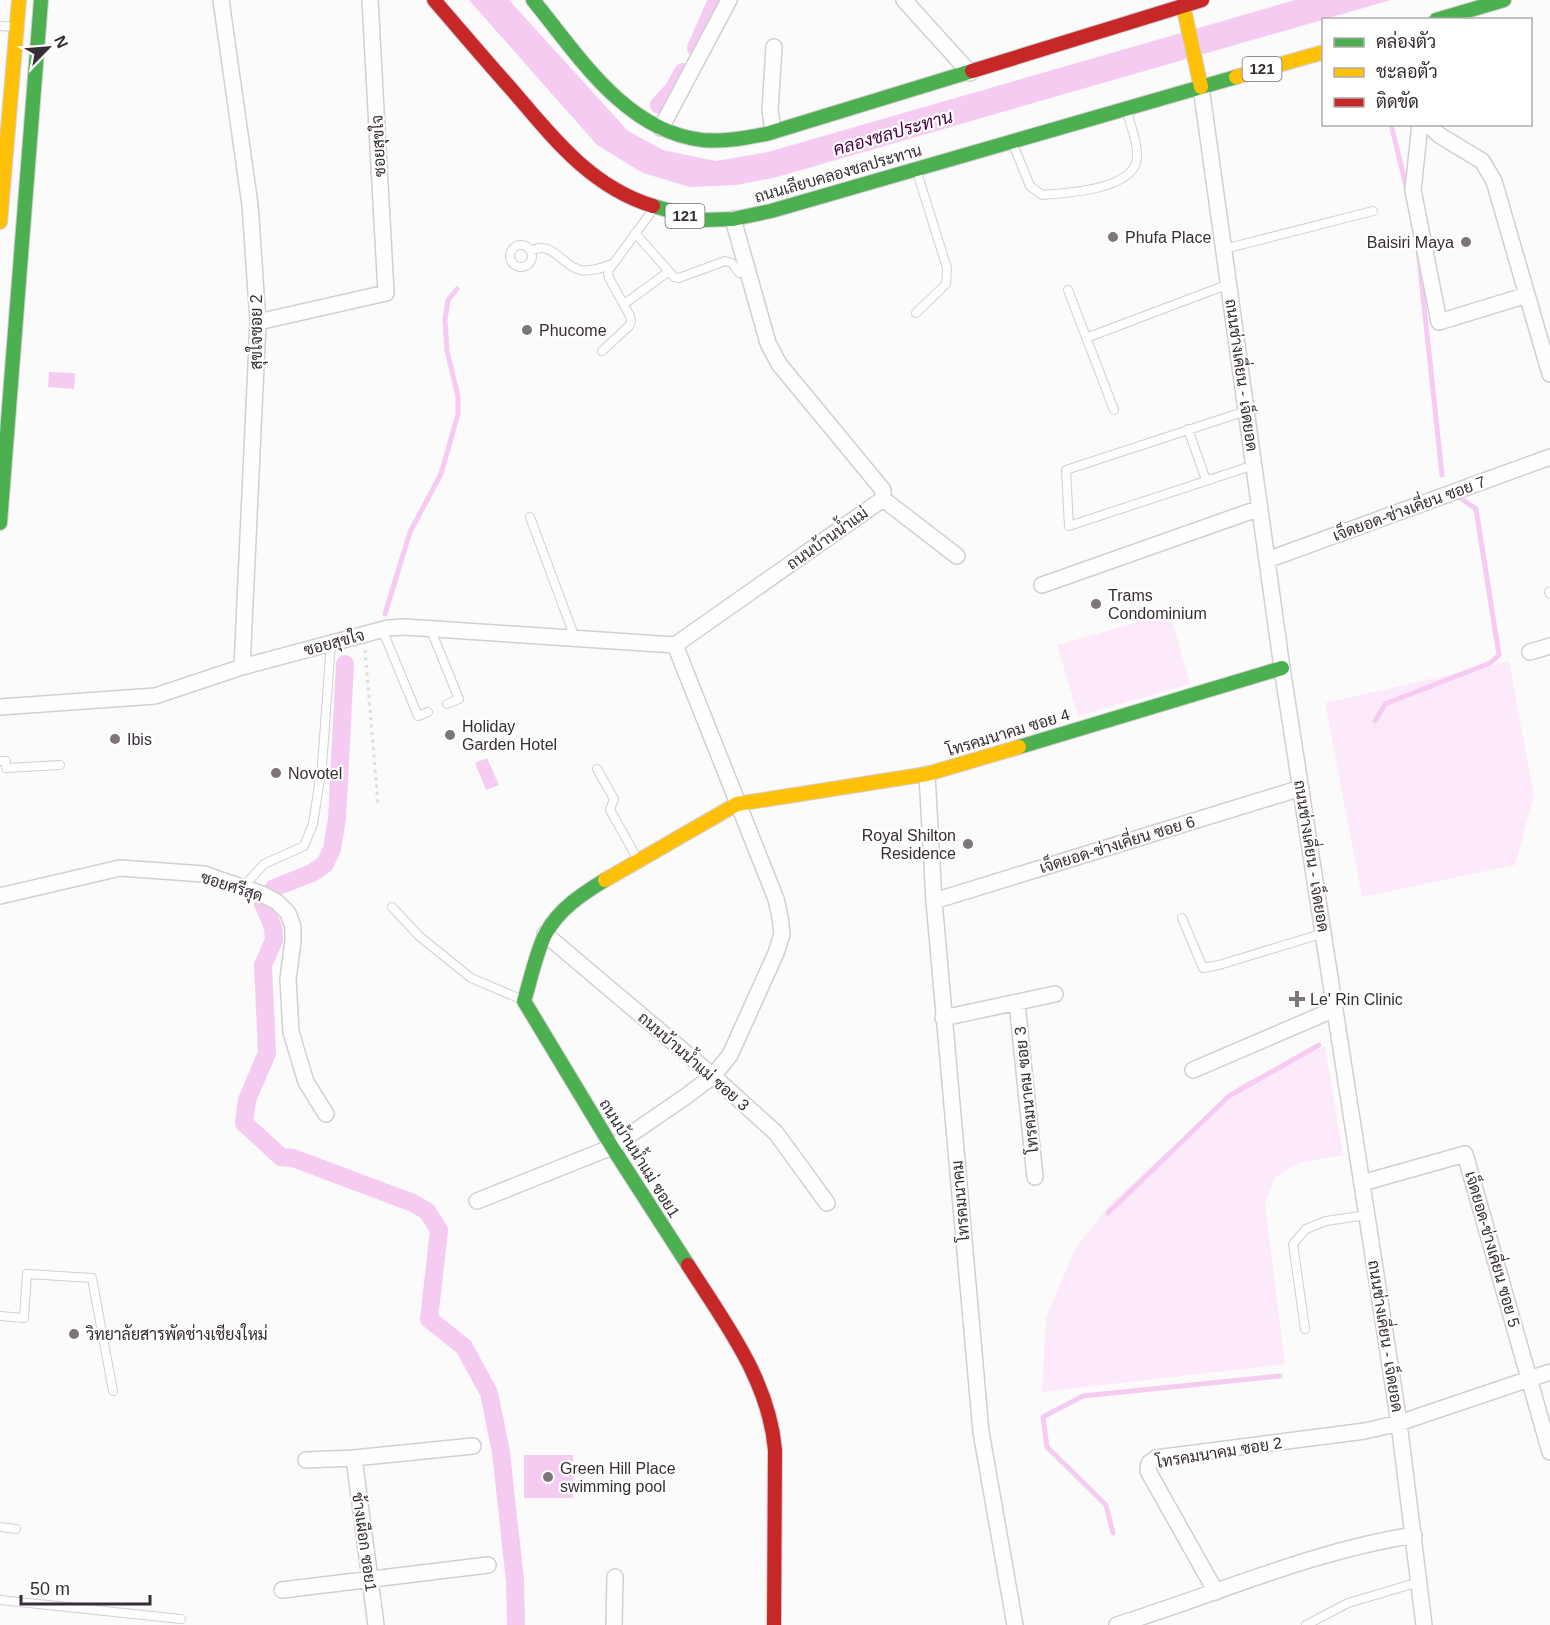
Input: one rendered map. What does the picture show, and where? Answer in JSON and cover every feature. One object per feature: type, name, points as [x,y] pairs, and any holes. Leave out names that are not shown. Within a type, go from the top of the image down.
[{"type":"main road","points":[[0,222],[19,0]]},
{"type":"main road","points":[[0,523],[41,0]]},
{"type":"main road","name":"ถนนเลียบคลองชลประทาน","points":[[434,0],[563,148],[596,178],[629,199],[704,220],[733,219],[771,211],[1322,52]]},
{"type":"main road","points":[[533,0],[624,104],[646,121],[661,128],[683,136],[706,140],[732,140],[773,131],[970,73],[1183,3],[1202,0]]},
{"type":"main road","points":[[1444,18],[1504,0]]},
{"type":"main road","points":[[1183,3],[1201,87]]},
{"type":"main road","name":"โทรคมนาคม ซอย 4","points":[[737,804],[927,774],[1282,668]]},
{"type":"main road","points":[[524,1001],[545,934],[561,912],[580,895],[638,859],[737,804]]},
{"type":"main road","name":"ถนนบ้านน้ำแม่ ซอย1","points":[[524,1001],[612,1147],[741,1349],[761,1387],[773,1426],[775,1450],[774,1625]]},
{"type":"street","name":"สุขใจซอย 2","points":[[221,0],[250,205],[258,322],[242,667]]},
{"type":"street","name":"ซอยสุขใจ","points":[[258,322],[386,293],[370,0]]},
{"type":"street","points":[[661,128],[729,0]]},
{"type":"street","points":[[904,0],[970,73]]},
{"type":"street","points":[[773,131],[770,110],[774,47]]},
{"type":"street","name":"ถนนช่างเคี่ยน - เจ็ดยอด","points":[[1201,87],[1282,668],[1399,1423],[1424,1625]]},
{"type":"street","points":[[1420,126],[1413,190],[1439,322],[1527,295]]},
{"type":"street","points":[[1430,126],[1438,135],[1482,160],[1494,181],[1550,374]]},
{"type":"street","name":"ถนนบ้านน้ำแม่","points":[[675,645],[883,499],[884,490],[778,364],[768,343],[733,219]]},
{"type":"street","name":"เจ็ดยอด-ช่างเคี่ยน ซอย 7","points":[[1268,560],[1550,457]]},
{"type":"street","points":[[883,499],[957,556]]},
{"type":"street","points":[[1042,585],[1260,508]]},
{"type":"street","name":"ซอยสุขใจ","points":[[0,707],[155,696],[242,667],[382,629],[430,628],[675,645]]},
{"type":"street","points":[[477,1201],[612,1147],[713,1076],[730,1055],[776,953],[782,934],[776,899],[675,645]]},
{"type":"street","points":[[1530,652],[1550,646]]},
{"type":"street","name":"โทรคมนาคม","points":[[927,774],[943,1018],[981,1432],[1015,1625]]},
{"type":"street","name":"เจ็ดยอด-ช่างเคี่ยน ซอย 6","points":[[934,901],[1301,788]]},
{"type":"street","name":"ซอยศรีสุด","points":[[0,896],[120,868],[204,874],[262,894],[277,902],[288,913],[293,927],[288,979],[291,1032],[306,1082],[326,1114]]},
{"type":"street","name":"ถนนบ้านน้ำแม่ ซอย 3","points":[[545,934],[713,1076],[776,1133],[827,1203]]},
{"type":"street","name":"โทรคมนาคม ซอย 3","points":[[943,1018],[1055,994]]},
{"type":"street","name":"โทรคมนาคม ซอย 3","points":[[1017,1003],[1035,1177]]},
{"type":"street","points":[[1193,1070],[1335,1009]]},
{"type":"street","name":"เจ็ดยอด-ช่างเคี่ยน ซอย 5","points":[[1362,1183],[1465,1154],[1530,1378]]},
{"type":"street","points":[[1399,1423],[1550,1372]]},
{"type":"street","points":[[1530,1378],[1550,1452]]},
{"type":"street","name":"โทรคมนาคม ซอย 2","points":[[1216,1592],[1148,1471],[1149,1462],[1156,1458],[1365,1431],[1399,1423]]},
{"type":"street","points":[[306,1460],[354,1458],[473,1446]]},
{"type":"street","name":"ช้างเผือก ซอย1","points":[[354,1458],[376,1625]]},
{"type":"street","points":[[1117,1625],[1323,1555],[1374,1542],[1414,1536]]},
{"type":"street","points":[[282,1590],[488,1565]]},
{"type":"street","points":[[614,1625],[615,1577]]},
{"type":"lane","points":[[0,26],[16,28]]},
{"type":"lane","points":[[1011,140],[1030,186],[1042,195],[1079,191],[1116,182],[1127,176],[1135,164],[1137,154],[1126,108]]},
{"type":"lane","points":[[915,168],[947,268],[946,284],[916,312]]},
{"type":"lane","points":[[602,351],[630,324],[630,316],[608,276],[612,264],[655,207]]},
{"type":"lane","points":[[1224,249],[1373,211]]},
{"type":"lane","points":[[635,233],[674,277],[679,278],[725,261],[732,263],[739,273],[747,271]]},
{"type":"lane","points":[[531,251],[538,247],[548,249],[571,266],[583,270],[599,269],[612,264]]},
{"type":"lane","points":[[624,304],[668,272]]},
{"type":"lane","points":[[1086,338],[1229,284]]},
{"type":"lane","points":[[1068,290],[1114,410]]},
{"type":"lane","points":[[1246,411],[1066,470],[1069,526],[1254,465]]},
{"type":"lane","points":[[1188,429],[1206,480]]},
{"type":"lane","points":[[530,516],[575,638]]},
{"type":"lane","points":[[430,628],[459,699],[447,704]]},
{"type":"lane","points":[[382,629],[418,716],[428,712]]},
{"type":"lane","points":[[243,887],[264,864],[304,846],[313,824],[322,766],[331,642]]},
{"type":"lane","points":[[6,761],[6,768],[60,765]]},
{"type":"lane","points":[[597,769],[614,799],[610,810],[638,859]]},
{"type":"lane","points":[[392,907],[419,936],[471,978],[524,1001]]},
{"type":"lane","points":[[1182,918],[1203,968],[1219,966],[1323,933]]},
{"type":"lane","points":[[1305,1329],[1293,1244],[1306,1229],[1326,1221],[1367,1215]]},
{"type":"lane","points":[[0,1316],[24,1318],[27,1274],[92,1278],[113,1390]]},
{"type":"lane","points":[[0,1527],[16,1528]]},
{"type":"lane","points":[[1306,1625],[1348,1603],[1419,1582]]},
{"type":"lane","points":[[0,1600],[181,1619]]},
{"type":"path","points":[[363,633],[378,804]]},
{"type":"shaded area","points":[[1170,613],[1190,684],[1078,716],[1057,645]]},
{"type":"shaded area","points":[[1509,661],[1534,796],[1515,865],[1362,897],[1325,703]]},
{"type":"shaded area","points":[[1325,1046],[1343,1155],[1299,1163],[1274,1178],[1265,1205],[1285,1364],[1042,1392],[1046,1318],[1075,1249],[1112,1202],[1243,1083]]},
{"type":"water","name":"คลองชลประทาน","points":[[469,0],[509,0],[628,131],[663,150],[716,161],[768,152],[1295,0],[1391,0],[1322,18],[1322,20],[777,177],[737,185],[690,187],[643,173],[597,145]]},
{"type":"water","points":[[49,372],[75,373],[74,389],[48,387]]},
{"type":"water","points":[[487,758],[499,785],[486,790],[475,763]]},
{"type":"water","name":"Green Hill Place swimming pool","points":[[524,1455],[573,1455],[573,1498],[524,1498]]},
{"type":"waterway","points":[[696,48],[717,0]]},
{"type":"waterway","points":[[659,105],[673,90],[683,72]]},
{"type":"waterway","points":[[1391,126],[1407,190]]},
{"type":"waterway","points":[[1418,249],[1442,475]]},
{"type":"waterway","points":[[385,614],[410,532],[441,474],[458,414],[458,396],[447,351],[445,320],[448,300],[457,289]]},
{"type":"waterway","points":[[1375,721],[1385,704],[1490,663],[1499,655],[1476,509],[1459,497]]},
{"type":"waterway","points":[[345,664],[337,819],[332,849],[325,864],[312,873],[274,888],[263,904],[273,927],[274,940],[263,965],[267,1053],[247,1100],[244,1123],[281,1157],[293,1158],[413,1203],[427,1211],[439,1230],[429,1319],[464,1347],[489,1393],[501,1452],[515,1581],[516,1625]]},
{"type":"waterway","points":[[1108,1213],[1229,1096],[1319,1045]]},
{"type":"waterway","points":[[1113,1533],[1106,1505],[1047,1447],[1043,1417],[1083,1396],[1280,1376]]},
{"type":"traffic: fast","points":[[0,523],[41,0]]},
{"type":"traffic: fast","points":[[533,0],[586,66],[627,106],[649,122],[674,134],[702,140],[726,140],[766,134],[972,71]]},
{"type":"traffic: fast","points":[[1443,18],[1504,0]]},
{"type":"traffic: fast","points":[[653,206],[704,220],[733,219],[771,211],[1236,77]]},
{"type":"traffic: fast","points":[[1019,747],[1282,668]]},
{"type":"traffic: fast","points":[[605,880],[572,903],[551,924],[540,948],[524,1001],[612,1147],[688,1265]]},
{"type":"traffic: slow","points":[[0,222],[19,0]]},
{"type":"traffic: slow","points":[[1183,5],[1201,87]]},
{"type":"traffic: slow","points":[[1236,77],[1322,53]]},
{"type":"traffic: slow","points":[[605,880],[737,804],[927,774],[1019,747]]},
{"type":"traffic: jam","points":[[434,0],[543,126],[575,159],[611,187],[653,206]]},
{"type":"traffic: jam","points":[[972,71],[1202,0]]},
{"type":"traffic: jam","points":[[688,1265],[743,1353],[755,1376],[771,1424],[775,1450],[774,1625]]},
{"type":"place","name":"Phufa Place","points":[[1113,237]]},
{"type":"place","name":"Baisiri Maya","points":[[1466,242]]},
{"type":"place","name":"Phucome","points":[[527,330]]},
{"type":"place","name":"Trams Condominium","points":[[1096,604]]},
{"type":"place","name":"Holiday Garden Hotel","points":[[450,735]]},
{"type":"place","name":"Ibis","points":[[115,739]]},
{"type":"place","name":"Novotel","points":[[276,773]]},
{"type":"place","name":"Royal Shilton Residence","points":[[968,844]]},
{"type":"place","name":"Le' Rin Clinic","points":[[1297,999]]},
{"type":"place","name":"วิทยาลัยสารพัดช่างเชียงใหม่","points":[[74,1334]]},
{"type":"place","name":"Green Hill Place swimming pool","points":[[548,1477]]}]
